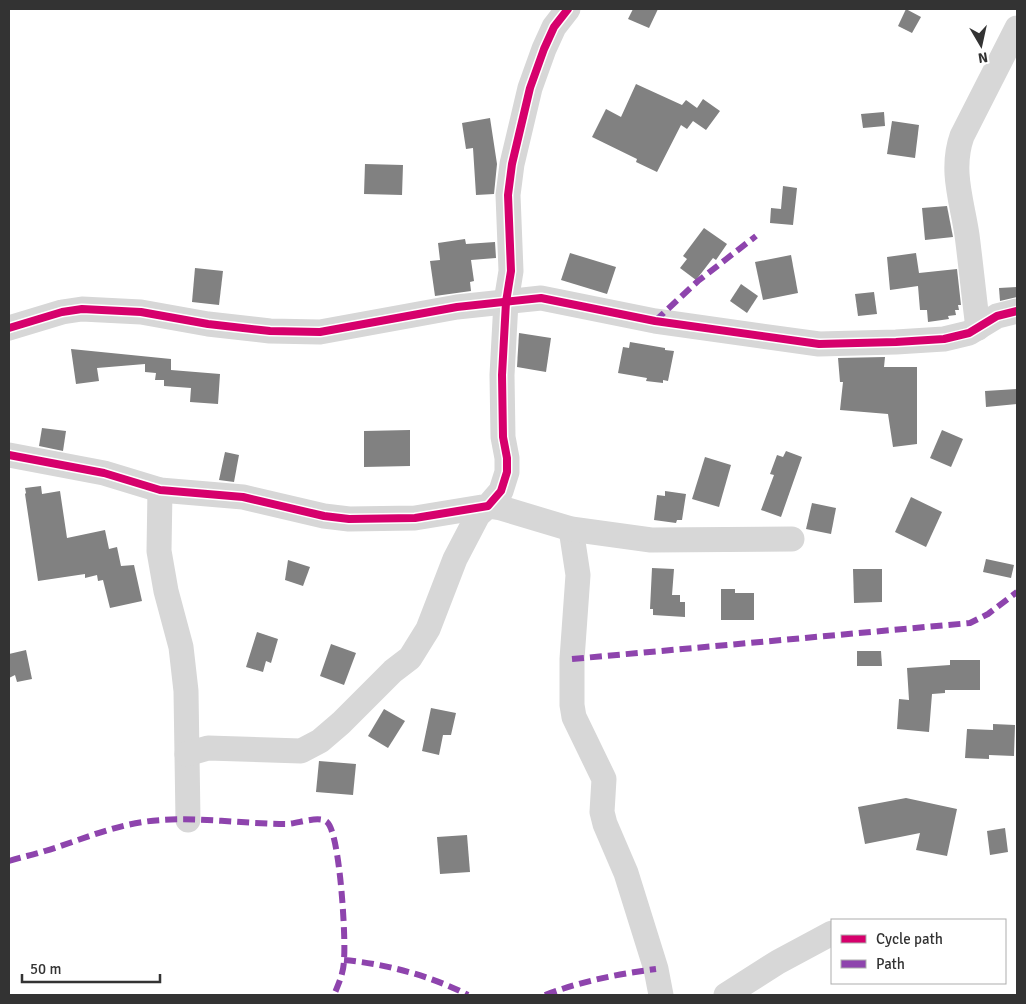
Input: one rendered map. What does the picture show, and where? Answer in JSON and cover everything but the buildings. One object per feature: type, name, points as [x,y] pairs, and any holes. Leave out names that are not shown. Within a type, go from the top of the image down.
[{"type":"street","points":[[187,754],[208,748],[301,751],[320,741],[341,723],[393,671],[410,658],[428,629],[459,552],[478,515],[501,491],[506,472],[507,458],[503,437],[502,374],[506,302],[511,271],[508,194],[512,164],[530,88],[554,27],[568,9]]},
{"type":"street","points":[[978,328],[957,180],[956,155],[962,136],[1017,28]]},
{"type":"street","points":[[9,328],[62,312],[82,309],[140,312],[208,324],[270,331],[320,332],[457,307],[541,298],[655,321],[818,344],[944,339],[969,333],[997,316],[1017,311]]},
{"type":"street","points":[[9,455],[104,473],[160,490],[243,497],[324,516],[349,519],[415,518],[488,506],[501,508],[571,529],[651,540],[792,539]]},
{"type":"street","points":[[160,490],[159,551],[166,591],[181,647],[186,691],[188,820]]},
{"type":"street","points":[[571,529],[578,574],[572,659],[572,705],[574,717],[604,779],[602,812],[604,824],[626,873],[656,968],[662,995]]},
{"type":"street","points":[[726,995],[778,962],[831,935]]},
{"type":"marked path","points":[[655,321],[698,281],[756,236]]},
{"type":"marked path","points":[[572,659],[970,623],[988,614],[1017,592]]},
{"type":"marked path","points":[[9,861],[130,824],[143,822],[178,819],[286,824],[323,820],[327,822],[332,830],[339,865],[343,910],[344,964],[334,995]]},
{"type":"marked path","points":[[344,960],[376,964],[408,972],[439,982],[468,995]]},
{"type":"marked path","points":[[545,995],[600,979],[656,969]]},
{"type":"cycle path","points":[[9,455],[104,473],[160,490],[243,497],[324,516],[349,519],[415,518],[488,506],[501,491],[507,472],[507,458],[503,437],[502,375],[506,302],[511,271],[508,195],[512,164],[530,88],[544,49],[554,27],[568,9]]},
{"type":"cycle path","points":[[9,328],[62,312],[82,309],[141,312],[208,324],[270,331],[320,332],[457,307],[541,298],[655,321],[819,344],[944,339],[969,333],[997,316],[1017,311]]}]
